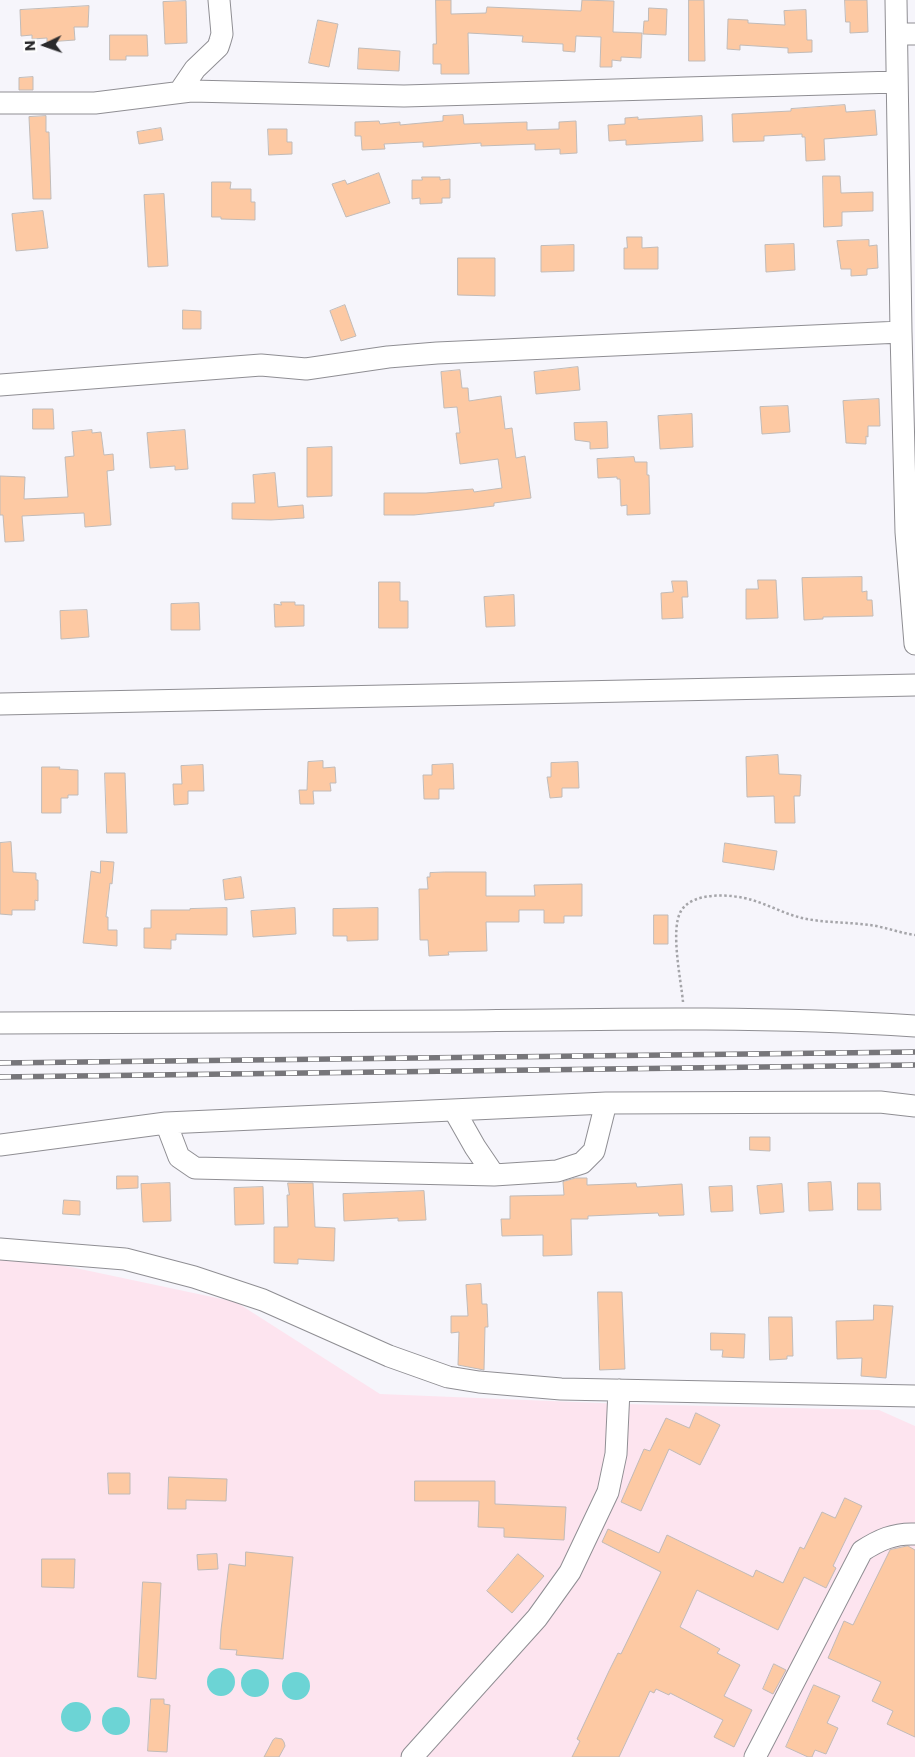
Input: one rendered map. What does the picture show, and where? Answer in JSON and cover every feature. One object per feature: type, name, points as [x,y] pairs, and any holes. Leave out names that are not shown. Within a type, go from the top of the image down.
[{"type":"street","points":[[180,91],[195,69],[218,47],[222,34],[219,0]]},
{"type":"street","points":[[896,0],[906,34],[896,82],[900,332],[915,644]]},
{"type":"street","points":[[0,103],[95,103],[149,97],[180,91],[404,96],[896,82]]},
{"type":"street","points":[[0,385],[261,365],[306,369],[388,357],[437,353],[900,332]]},
{"type":"street","points":[[0,704],[915,685]]},
{"type":"street","points":[[0,1023],[247,1024],[686,1018],[859,1022],[915,1026]]},
{"type":"street","points":[[0,1145],[166,1123],[606,1103],[880,1102],[915,1106]]},
{"type":"street","points":[[166,1123],[179,1157],[195,1168],[494,1175],[557,1171],[582,1163],[594,1150],[606,1103]]},
{"type":"street","points":[[454,1110],[494,1175]]},
{"type":"street","points":[[0,1249],[125,1259],[194,1277],[263,1300],[389,1356],[448,1377],[479,1382],[552,1388],[915,1396]]},
{"type":"street","points":[[412,1757],[537,1618],[570,1572],[608,1492],[616,1454],[619,1390]]},
{"type":"street","points":[[756,1757],[862,1550],[881,1538],[915,1534]]},
{"type":"path","points":[[686,1018],[678,959],[676,925],[680,912],[688,902],[698,898],[718,896],[750,899],[803,918],[873,926],[915,935]]},
{"type":"shaded area","points":[[0,1252],[236,1302],[380,1394],[624,1404],[879,1410],[915,1426],[915,1757],[0,1757]]},
{"type":"water","points":[[221,1668],[231,1672],[235,1682],[231,1692],[221,1696],[211,1692],[207,1682],[211,1672]]},
{"type":"water","points":[[255,1669],[265,1673],[269,1683],[265,1693],[255,1697],[245,1693],[241,1683],[245,1673]]},
{"type":"water","points":[[296,1672],[306,1676],[310,1686],[306,1696],[296,1700],[286,1696],[282,1686],[286,1676]]},
{"type":"water","points":[[76,1702],[87,1706],[91,1717],[87,1728],[76,1732],[65,1728],[61,1717],[65,1706]]},
{"type":"water","points":[[116,1707],[126,1711],[130,1721],[126,1731],[116,1735],[106,1731],[102,1721],[106,1711]]},
{"type":"building","points":[[436,0],[451,0],[451,14],[486,13],[487,7],[581,11],[582,0],[614,1],[613,32],[642,33],[641,58],[621,57],[621,61],[612,60],[612,67],[600,67],[601,37],[576,36],[575,52],[563,51],[563,44],[522,42],[523,36],[468,33],[469,74],[441,74],[441,64],[433,64],[433,44],[436,44]]},
{"type":"building","points":[[689,0],[704,0],[705,61],[689,61]]},
{"type":"building","points":[[845,0],[867,0],[868,32],[850,33],[850,22],[846,22]]},
{"type":"building","points":[[186,1],[187,43],[165,44],[163,2]]},
{"type":"building","points":[[89,6],[88,27],[74,27],[75,40],[47,42],[47,38],[32,39],[32,35],[21,36],[20,10]]},
{"type":"building","points":[[649,8],[667,9],[666,35],[643,34],[644,21],[648,21]]},
{"type":"building","points":[[806,10],[807,40],[812,40],[812,52],[788,53],[788,48],[740,45],[740,50],[727,49],[728,19],[748,20],[748,23],[785,25],[784,11]]},
{"type":"building","points":[[318,20],[338,24],[329,67],[309,63]]},
{"type":"building","points":[[110,35],[147,35],[148,56],[126,56],[126,60],[110,60]]},
{"type":"building","points":[[359,48],[400,51],[399,71],[358,69]]},
{"type":"building","points":[[33,77],[33,90],[19,90],[19,78]]},
{"type":"building","points":[[845,105],[846,112],[875,110],[877,135],[824,139],[825,160],[806,161],[805,137],[802,137],[802,134],[764,136],[764,141],[733,142],[732,114],[791,111],[791,109]]},
{"type":"building","points":[[463,115],[464,124],[527,122],[527,130],[559,129],[559,122],[576,121],[577,153],[560,154],[560,149],[535,150],[535,144],[481,146],[481,143],[423,147],[423,142],[384,144],[385,149],[362,150],[361,136],[355,136],[355,122],[379,121],[380,124],[400,122],[400,125],[443,121],[443,116]]},
{"type":"building","points":[[46,116],[46,132],[49,132],[51,199],[33,199],[29,117]]},
{"type":"building","points":[[702,116],[703,141],[626,145],[626,140],[609,141],[608,125],[625,124],[625,118]]},
{"type":"building","points":[[161,128],[163,140],[139,144],[137,132]]},
{"type":"building","points":[[268,129],[287,129],[287,142],[292,142],[292,154],[269,155]]},
{"type":"building","points":[[379,173],[390,203],[346,217],[332,184],[345,180],[347,184]]},
{"type":"building","points":[[823,176],[840,176],[841,193],[873,192],[873,211],[842,212],[842,226],[824,227]]},
{"type":"building","points":[[422,177],[440,177],[440,180],[450,179],[450,198],[442,198],[442,203],[420,204],[420,198],[412,199],[412,180],[422,180]]},
{"type":"building","points":[[212,182],[231,182],[230,189],[251,189],[251,202],[255,202],[255,220],[212,217]]},
{"type":"building","points":[[164,194],[168,266],[148,267],[144,195]]},
{"type":"building","points":[[43,211],[48,248],[16,251],[12,214]]},
{"type":"building","points":[[627,237],[642,237],[642,248],[658,247],[658,269],[624,269],[624,248],[627,248]]},
{"type":"building","points":[[869,240],[869,246],[877,245],[878,268],[867,269],[867,275],[851,276],[851,269],[841,269],[837,241]]},
{"type":"building","points":[[794,244],[795,270],[766,272],[765,245]]},
{"type":"building","points":[[574,245],[574,271],[541,272],[541,246]]},
{"type":"building","points":[[458,258],[495,258],[495,296],[458,295]]},
{"type":"building","points":[[345,305],[356,336],[341,341],[330,311]]},
{"type":"building","points":[[183,310],[201,311],[201,329],[183,329]]},
{"type":"building","points":[[578,367],[580,390],[536,394],[534,372]]},
{"type":"building","points":[[460,370],[462,388],[468,388],[469,401],[501,396],[505,429],[512,428],[516,458],[525,456],[531,498],[494,503],[494,506],[462,510],[414,515],[384,515],[384,493],[426,493],[473,489],[474,492],[502,488],[498,459],[460,464],[456,433],[460,433],[457,407],[444,408],[441,372]]},
{"type":"building","points":[[879,399],[880,426],[868,426],[866,444],[846,443],[843,401]]},
{"type":"building","points":[[788,406],[790,432],[762,434],[760,407]]},
{"type":"building","points":[[33,409],[53,409],[54,429],[33,429]]},
{"type":"building","points":[[692,414],[693,447],[660,449],[658,416]]},
{"type":"building","points":[[607,422],[608,448],[590,449],[590,442],[575,440],[574,423]]},
{"type":"building","points":[[92,430],[92,433],[101,432],[104,455],[113,454],[114,470],[107,471],[111,525],[85,527],[84,513],[22,516],[24,541],[5,542],[3,515],[0,515],[0,476],[25,477],[24,499],[68,497],[65,457],[74,456],[72,432]]},
{"type":"building","points":[[185,430],[188,469],[175,470],[175,466],[150,468],[147,433]]},
{"type":"building","points":[[332,447],[332,496],[307,497],[307,448]]},
{"type":"building","points":[[634,457],[635,462],[647,462],[650,514],[627,515],[627,505],[621,506],[620,479],[617,479],[617,477],[598,478],[597,459]]},
{"type":"building","points":[[275,473],[278,507],[303,505],[304,518],[271,520],[232,519],[232,503],[255,503],[253,475]]},
{"type":"building","points":[[862,577],[862,592],[867,591],[867,600],[872,600],[873,616],[823,617],[823,619],[804,620],[802,578]]},
{"type":"building","points":[[758,580],[776,580],[778,618],[746,619],[746,589],[758,589]]},
{"type":"building","points":[[672,581],[687,581],[688,597],[682,597],[683,618],[662,619],[661,593],[673,592]]},
{"type":"building","points":[[379,582],[400,582],[400,601],[408,601],[408,628],[379,628]]},
{"type":"building","points":[[514,595],[515,626],[486,627],[484,597]]},
{"type":"building","points":[[281,602],[295,602],[295,605],[304,605],[304,626],[275,627],[274,604],[281,605]]},
{"type":"building","points":[[199,603],[200,630],[171,630],[171,604]]},
{"type":"building","points":[[87,610],[89,637],[61,639],[60,611]]},
{"type":"building","points":[[778,755],[779,774],[801,775],[800,796],[794,796],[795,823],[775,823],[774,796],[747,797],[746,757]]},
{"type":"building","points":[[323,761],[323,768],[335,767],[336,783],[330,783],[331,791],[313,791],[314,804],[300,804],[299,790],[307,790],[308,762]]},
{"type":"building","points":[[578,762],[579,788],[562,788],[562,797],[550,798],[547,777],[551,777],[551,763]]},
{"type":"building","points":[[453,764],[454,789],[439,789],[439,799],[424,799],[423,775],[432,775],[432,765]]},
{"type":"building","points":[[203,765],[204,791],[188,791],[188,804],[174,805],[173,784],[182,784],[181,766]]},
{"type":"building","points":[[42,767],[78,770],[78,795],[68,795],[68,798],[61,798],[61,813],[42,813]]},
{"type":"building","points":[[105,773],[125,773],[127,833],[107,833]]},
{"type":"building","points":[[11,842],[13,872],[36,873],[36,880],[38,880],[38,901],[35,900],[35,910],[12,910],[12,915],[0,914],[0,843]]},
{"type":"building","points":[[725,843],[777,851],[774,870],[723,862]]},
{"type":"building","points":[[101,861],[114,862],[106,917],[108,917],[108,930],[117,930],[117,946],[83,943],[91,871],[100,873]]},
{"type":"building","points":[[486,872],[486,896],[535,896],[534,885],[582,884],[582,916],[564,916],[564,923],[544,923],[544,910],[519,910],[519,922],[486,922],[487,951],[448,952],[449,955],[429,956],[428,940],[420,940],[419,889],[428,889],[427,877],[430,877],[430,873]]},
{"type":"building","points":[[241,877],[244,898],[225,900],[223,880]]},
{"type":"building","points":[[227,908],[227,935],[176,934],[176,940],[171,940],[171,949],[144,948],[144,928],[151,928],[151,910]]},
{"type":"building","points":[[295,908],[296,934],[253,937],[251,911]]},
{"type":"building","points":[[378,908],[378,940],[347,941],[347,936],[333,936],[333,909]]},
{"type":"building","points":[[654,915],[668,915],[668,944],[654,944]]},
{"type":"building","points":[[750,1137],[770,1137],[770,1151],[750,1150]]},
{"type":"building","points":[[117,1176],[138,1176],[138,1188],[117,1189]]},
{"type":"building","points":[[576,1178],[587,1178],[587,1185],[636,1183],[637,1187],[682,1184],[684,1215],[659,1216],[658,1213],[588,1216],[588,1219],[571,1219],[572,1255],[543,1256],[543,1235],[502,1236],[501,1219],[510,1219],[510,1196],[564,1195],[563,1182]]},
{"type":"building","points":[[831,1182],[833,1210],[809,1211],[808,1183]]},
{"type":"building","points":[[170,1183],[171,1221],[143,1222],[141,1184]]},
{"type":"building","points":[[288,1183],[313,1183],[315,1227],[335,1228],[334,1261],[298,1259],[298,1264],[274,1263],[274,1227],[288,1227]]},
{"type":"building","points":[[858,1183],[880,1183],[881,1210],[858,1210]]},
{"type":"building","points":[[782,1184],[784,1212],[760,1214],[757,1186]]},
{"type":"building","points":[[732,1186],[733,1211],[711,1212],[709,1187]]},
{"type":"building","points":[[263,1187],[264,1224],[235,1225],[234,1188]]},
{"type":"building","points":[[424,1191],[426,1220],[398,1221],[398,1218],[344,1221],[343,1194]]},
{"type":"building","points":[[64,1200],[80,1201],[80,1215],[63,1214]]},
{"type":"building","points":[[481,1284],[482,1304],[487,1304],[488,1327],[485,1327],[484,1370],[458,1365],[459,1332],[451,1333],[451,1316],[468,1316],[466,1285]]},
{"type":"building","points":[[598,1292],[622,1292],[625,1369],[600,1370]]},
{"type":"building","points":[[874,1305],[893,1306],[886,1378],[861,1376],[862,1358],[837,1359],[836,1321],[873,1320]]},
{"type":"building","points":[[769,1317],[792,1317],[793,1356],[787,1356],[787,1359],[770,1360]]},
{"type":"building","points":[[711,1333],[745,1334],[744,1358],[722,1357],[723,1350],[711,1350]]},
{"type":"building","points":[[696,1413],[720,1425],[700,1465],[669,1449],[641,1511],[621,1502],[644,1449],[650,1451],[666,1418],[689,1428]]},
{"type":"building","points":[[108,1473],[130,1473],[130,1494],[109,1494]]},
{"type":"building","points":[[169,1477],[227,1479],[226,1501],[186,1500],[186,1509],[168,1509]]},
{"type":"building","points":[[415,1481],[495,1481],[495,1504],[566,1507],[564,1540],[504,1537],[504,1528],[478,1527],[479,1501],[415,1501]]},
{"type":"building","points":[[845,1498],[862,1506],[833,1566],[836,1568],[826,1588],[804,1577],[778,1630],[697,1590],[680,1627],[720,1649],[717,1653],[740,1665],[724,1696],[752,1710],[734,1747],[714,1737],[723,1720],[670,1693],[669,1695],[656,1689],[654,1693],[650,1691],[619,1757],[572,1757],[580,1741],[577,1739],[609,1671],[618,1653],[621,1654],[661,1572],[602,1542],[608,1529],[659,1553],[667,1535],[753,1577],[756,1570],[783,1583],[800,1547],[804,1549],[822,1512],[835,1518]]},
{"type":"building","points":[[908,1546],[915,1550],[915,1737],[887,1724],[893,1711],[872,1701],[881,1682],[828,1658],[844,1621],[853,1625],[890,1550]]},
{"type":"building","points":[[246,1552],[293,1557],[283,1659],[236,1655],[237,1650],[220,1649],[229,1564],[245,1566]]},
{"type":"building","points":[[217,1554],[218,1569],[198,1570],[197,1555]]},
{"type":"building","points":[[518,1554],[544,1576],[512,1613],[487,1591]]},
{"type":"building","points":[[42,1559],[75,1559],[74,1588],[42,1587]]},
{"type":"building","points":[[143,1582],[161,1583],[156,1679],[138,1677]]},
{"type":"building","points":[[774,1664],[786,1670],[773,1694],[763,1689]]},
{"type":"building","points":[[814,1685],[840,1696],[827,1723],[838,1728],[826,1754],[815,1750],[812,1757],[808,1757],[786,1747]]},
{"type":"building","points":[[151,1699],[164,1699],[164,1704],[170,1705],[167,1752],[148,1751]]},
{"type":"building","points":[[276,1738],[282,1739],[285,1746],[279,1757],[264,1757],[273,1740]]},
{"type":"railway","points":[[0,1063],[915,1052]]},
{"type":"railway","points":[[0,1077],[915,1065]]}]
